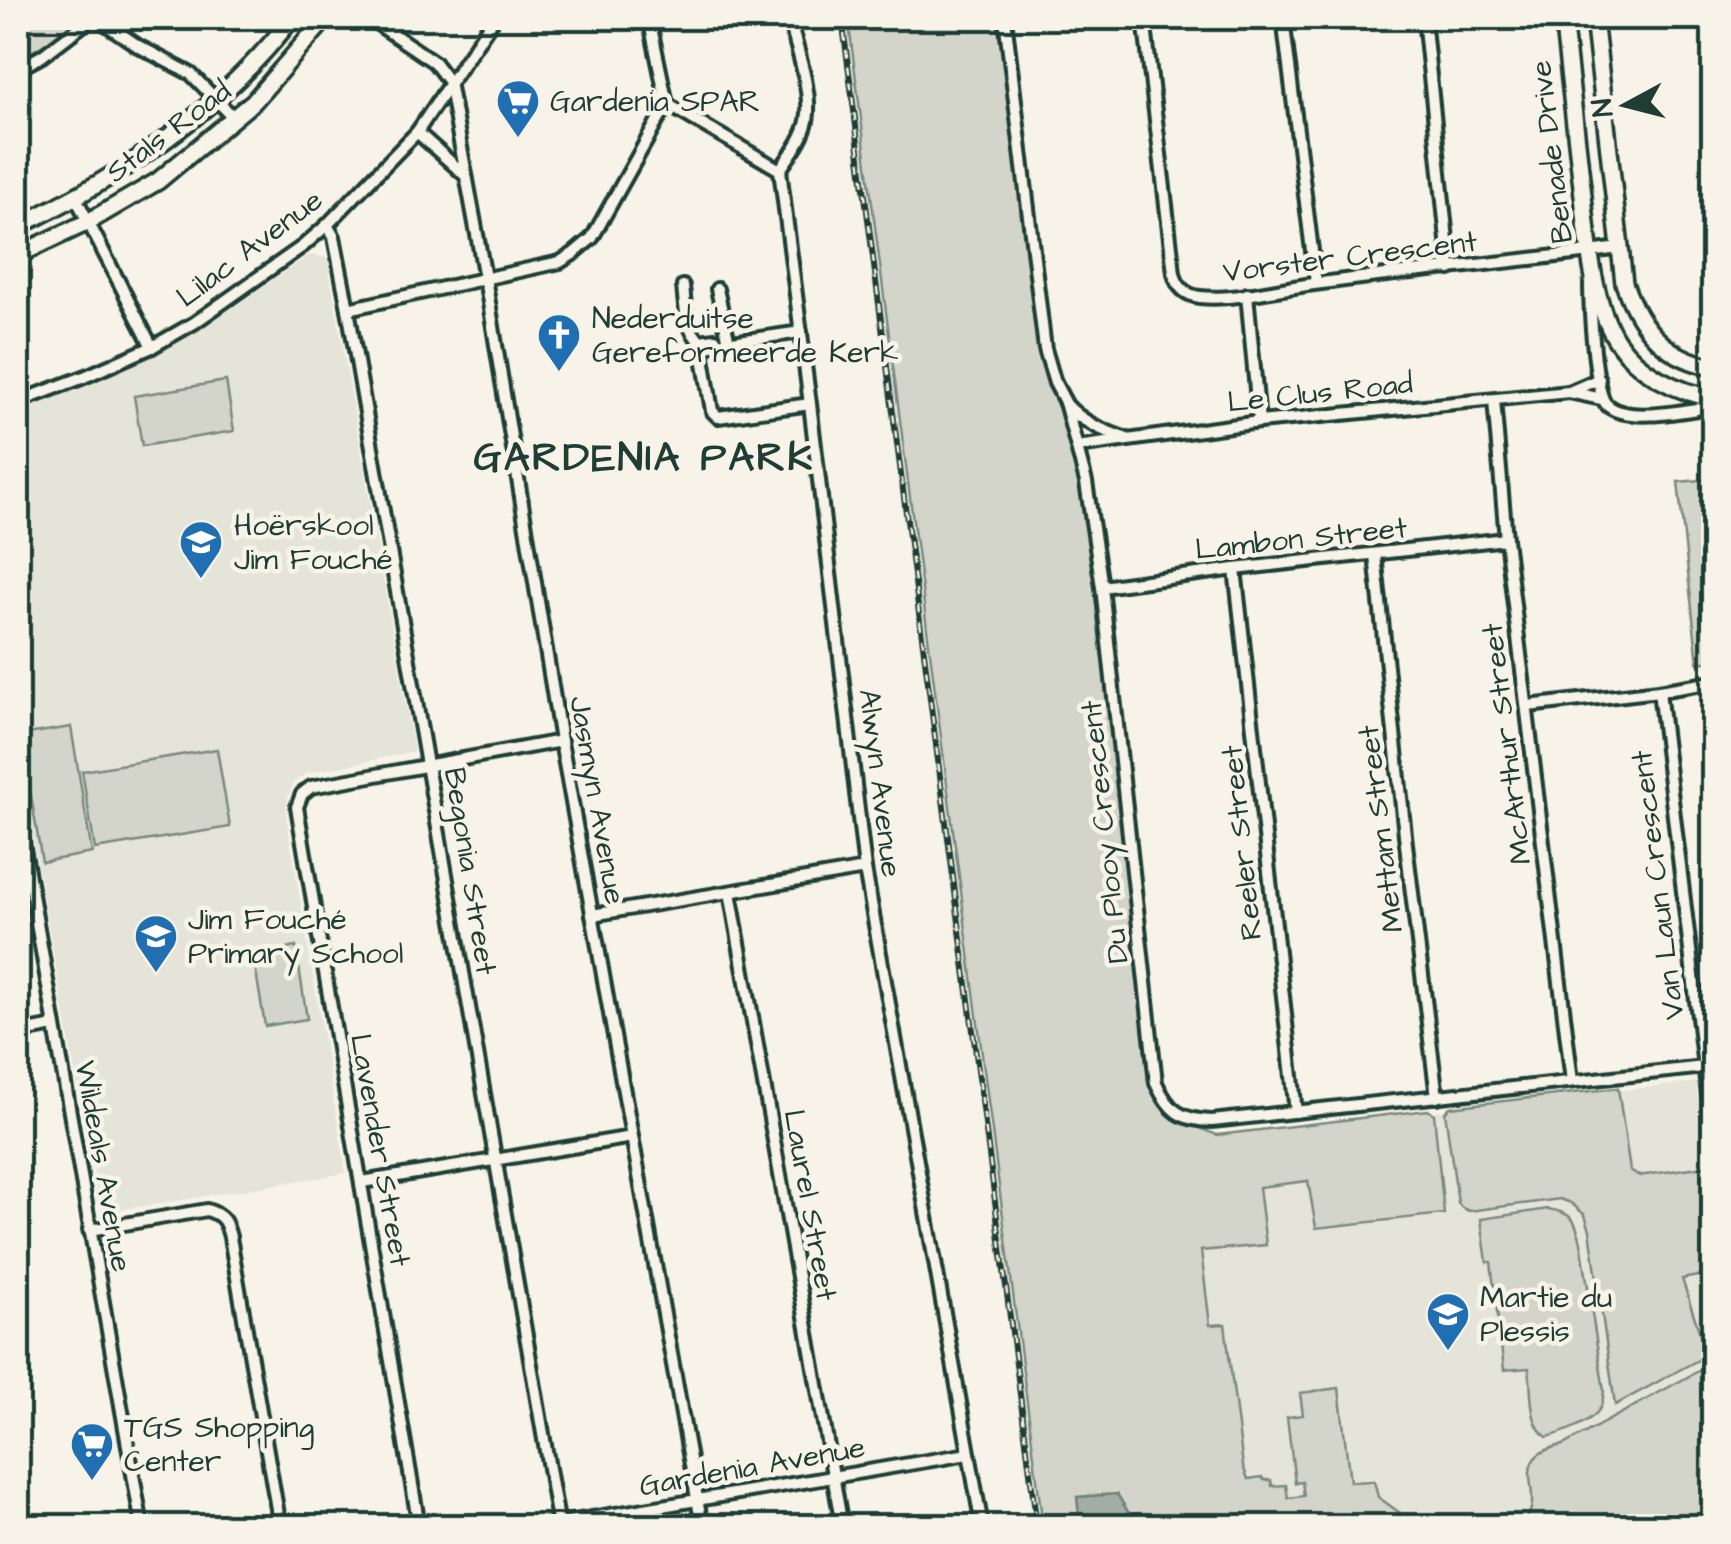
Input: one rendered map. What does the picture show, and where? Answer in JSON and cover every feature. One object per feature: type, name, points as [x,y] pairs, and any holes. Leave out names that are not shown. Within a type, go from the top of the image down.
[{"type":"street","points":[[18,69],[95,18],[190,74],[235,118]]},
{"type":"street","name":"Stals Road","points":[[18,226],[76,198],[177,133],[246,73],[292,18]]},
{"type":"street","name":"Stals Road","points":[[18,255],[88,222],[158,181],[254,101],[326,18]]},
{"type":"street","points":[[370,18],[434,62],[449,82]]},
{"type":"street","name":"Lilac Avenue","points":[[18,402],[152,347],[236,295],[327,226],[417,132],[494,18]]},
{"type":"street","points":[[348,309],[560,262],[583,247],[600,226],[666,104],[648,18]]},
{"type":"street","points":[[666,104],[780,170],[807,122],[808,100],[789,18]]},
{"type":"street","name":"Du Plooy Crescent","points":[[1005,18],[1045,349],[1086,482],[1102,587],[1156,1082],[1169,1107],[1196,1121],[1704,1067]]},
{"type":"street","name":"Vorster Crescent","points":[[1144,18],[1176,281],[1189,294],[1247,294],[1620,248]]},
{"type":"street","points":[[1283,18],[1316,283]]},
{"type":"street","points":[[1424,18],[1450,269]]},
{"type":"street","name":"Benade Drive","points":[[1563,18],[1590,252],[1606,320],[1618,343],[1656,378],[1714,398]]},
{"type":"street","name":"Benade Drive","points":[[1594,18],[1624,283],[1639,320],[1651,334],[1686,360],[1714,368]]},
{"type":"street","name":"Jasmyn Avenue","points":[[449,82],[702,1526]]},
{"type":"street","points":[[417,132],[467,177]]},
{"type":"street","name":"Alwyn Avenue","points":[[780,170],[865,868],[982,1526]]},
{"type":"street","points":[[76,198],[152,347]]},
{"type":"street","name":"Begonia Street","points":[[327,226],[334,237],[348,309],[558,1525]]},
{"type":"street","points":[[1590,252],[1590,318],[1602,399]]},
{"type":"street","points":[[683,286],[686,313],[700,341],[801,329]]},
{"type":"street","points":[[717,289],[728,338]]},
{"type":"street","points":[[1247,294],[1259,422]]},
{"type":"street","points":[[801,329],[711,345],[704,350],[703,357],[712,411],[718,417],[810,404]]},
{"type":"street","name":"Le Clus Road","points":[[1077,447],[1259,422],[1569,392],[1599,379]]},
{"type":"street","name":"Le Clus Road","points":[[1569,392],[1602,399],[1616,411],[1634,415],[1714,406]]},
{"type":"street","name":"McArthur Street","points":[[1494,400],[1506,539],[1572,1082]]},
{"type":"street","points":[[1064,402],[1094,426],[1130,440]]},
{"type":"street","name":"Lambon Street","points":[[1102,587],[1506,539]]},
{"type":"street","name":"Mettam Street","points":[[1375,555],[1437,1097]]},
{"type":"street","name":"Reeler Street","points":[[1235,569],[1296,1112]]},
{"type":"street","points":[[1528,706],[1714,682]]},
{"type":"street","name":"Van Laun Crescent","points":[[1659,691],[1714,1132]]},
{"type":"street","points":[[429,766],[562,741]]},
{"type":"street","name":"Lavender Street","points":[[419,1526],[298,800],[311,787],[429,766]]},
{"type":"street","name":"Wildeals Avenue","points":[[18,814],[142,1526]]},
{"type":"street","points":[[592,915],[865,868]]},
{"type":"street","name":"Laurel Street","points":[[730,892],[842,1526]]},
{"type":"street","points":[[18,1034],[54,1026]]},
{"type":"street","points":[[362,1182],[632,1137]]},
{"type":"street","points":[[89,1230],[208,1210],[225,1220],[280,1526]]},
{"type":"street","name":"Gardenia Avenue","points":[[544,1526],[968,1454]]},
{"type":"shaded area","points":[[18,18],[76,18],[57,36],[18,58]]},
{"type":"shaded area","points":[[848,18],[1001,18],[1040,353],[1084,477],[1155,1083],[1164,1105],[1176,1119],[1217,1135],[1428,1110],[1434,1114],[1444,1214],[1316,1228],[1308,1181],[1259,1187],[1266,1245],[1201,1251],[1210,1325],[1225,1324],[1243,1466],[1248,1479],[1262,1477],[1271,1480],[1272,1486],[1286,1485],[1288,1498],[1304,1496],[1302,1482],[1295,1483],[1287,1417],[1303,1415],[1300,1393],[1339,1388],[1350,1482],[1374,1481],[1378,1497],[1418,1526],[1043,1526]]},
{"type":"shaded area","name":"Hoërskool Jim Fouché","points":[[309,255],[327,258],[414,752],[307,773],[294,782],[288,796],[286,815],[346,1173],[101,1213],[18,760],[18,408],[102,379],[202,328]]},
{"type":"shaded area","points":[[226,381],[234,431],[142,446],[134,396]]},
{"type":"shaded area","points":[[1713,479],[1713,661],[1698,663],[1678,482]]},
{"type":"shaded area","points":[[71,727],[92,853],[42,862],[21,735]]},
{"type":"shaded area","points":[[217,749],[230,827],[95,849],[82,771]]},
{"type":"shaded area","points":[[296,947],[307,1019],[265,1026],[253,954]]},
{"type":"shaded area","name":"Martie du Plessis","points":[[1696,1082],[1713,1198],[1713,1507],[1677,1526],[1202,1526],[1160,1142]]},
{"type":"shaded area","points":[[1618,1088],[1630,1171],[1639,1176],[1711,1165],[1714,1273],[1682,1279],[1707,1355],[1615,1405],[1585,1215],[1560,1199],[1469,1211],[1462,1208],[1458,1203],[1445,1112],[1450,1107]]},
{"type":"shaded area","points":[[1548,1209],[1568,1215],[1579,1234],[1604,1391],[1601,1406],[1591,1418],[1547,1437],[1534,1416],[1529,1368],[1504,1370],[1491,1262],[1487,1262],[1481,1219]]},
{"type":"shaded area","points":[[1713,1363],[1713,1507],[1677,1526],[1518,1526],[1528,1516],[1532,1504],[1530,1469],[1534,1459]]},
{"type":"shaded area","points":[[1117,1494],[1137,1526],[1080,1526],[1077,1497]]},
{"type":"railway","points":[[842,18],[1037,1526]]},
{"type":"place","name":"Gardenia SPAR","points":[[518,139]]},
{"type":"place","name":"Nederduitse Gereformeerde Kerk","points":[[559,373]]},
{"type":"place","name":"Hoërskool Jim Fouché","points":[[201,580]]},
{"type":"place","name":"Jim Fouché Primary School","points":[[156,974]]},
{"type":"place","name":"Martie du Plessis","points":[[1448,1352]]},
{"type":"place","name":"TGS Shopping Center","points":[[92,1482]]},
{"type":"district","name":"GARDENIA PARK","points":[[644,456]]}]
